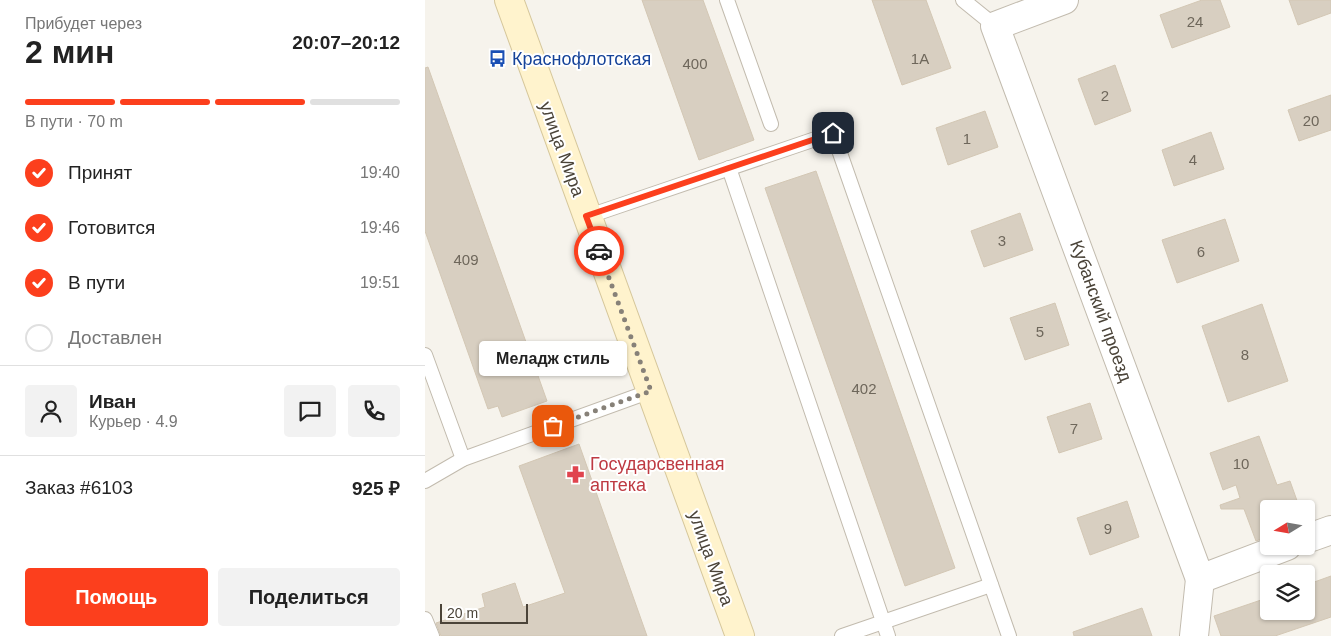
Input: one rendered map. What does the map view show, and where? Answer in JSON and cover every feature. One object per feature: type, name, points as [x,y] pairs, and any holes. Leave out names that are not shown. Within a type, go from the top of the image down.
[{"type":"main road","name":"улица Мира","points":[[509,0],[740,636]]},
{"type":"street","points":[[995,26],[1063,0]]},
{"type":"street","name":"Кубанский проезд","points":[[995,26],[1200,578]]},
{"type":"street","points":[[1315,536],[1331,530]]},
{"type":"street","points":[[1194,636],[1200,578],[1263,555]]},
{"type":"lane","points":[[727,0],[771,124]]},
{"type":"lane","points":[[963,0],[995,26]]},
{"type":"lane","points":[[586,216],[833,133],[1009,636]]},
{"type":"lane","points":[[729,168],[886,630]]},
{"type":"lane","points":[[425,355],[463,459]]},
{"type":"lane","points":[[425,481],[463,459],[651,391]]},
{"type":"lane","points":[[842,636],[886,630],[991,585]]},
{"type":"lane","points":[[425,618],[432,636]]},
{"type":"building","points":[[642,0],[703,0],[754,140],[699,160]]},
{"type":"building","points":[[872,0],[926,0],[951,68],[902,85]]},
{"type":"building","points":[[1202,0],[1220,0],[1230,27],[1172,48],[1160,15]]},
{"type":"building","points":[[1289,0],[1331,0],[1331,13],[1298,25]]},
{"type":"building","points":[[1115,65],[1131,111],[1095,125],[1078,79]]},
{"type":"building","points":[[428,67],[547,401],[502,417],[498,406],[488,409],[425,231],[425,68]]},
{"type":"building","points":[[1331,95],[1331,130],[1299,141],[1288,110]]},
{"type":"building","points":[[985,111],[998,147],[948,165],[936,128]]},
{"type":"building","points":[[1211,132],[1224,169],[1174,186],[1162,150]]},
{"type":"building","points":[[816,171],[955,568],[905,586],[765,188]]},
{"type":"building","points":[[1020,213],[1033,250],[984,267],[971,231]]},
{"type":"building","points":[[1225,219],[1239,261],[1177,283],[1162,240]]},
{"type":"building","points":[[1055,303],[1069,345],[1025,360],[1010,318]]},
{"type":"building","points":[[1262,304],[1288,381],[1228,402],[1202,326]]},
{"type":"building","points":[[1090,403],[1102,439],[1059,453],[1047,417]]},
{"type":"building","points":[[1259,436],[1277,485],[1290,481],[1297,500],[1260,500],[1260,539],[1256,541],[1244,509],[1221,509],[1220,505],[1240,498],[1236,485],[1223,490],[1210,453]]},
{"type":"building","points":[[579,444],[647,636],[441,636],[436,623],[485,607],[482,594],[515,583],[523,607],[565,593],[519,466]]},
{"type":"building","points":[[1127,501],[1139,537],[1090,555],[1077,518]]},
{"type":"building","points":[[1331,576],[1331,617],[1275,636],[1221,636],[1214,616],[1260,600],[1260,620],[1315,620],[1315,582]]},
{"type":"building","points":[[1142,608],[1152,636],[1074,636],[1073,632]]},
{"type":"way so far","points":[[553,426],[651,391],[599,251]]},
{"type":"place","name":"Краснофлотская","points":[[498,59]]},
{"type":"place","name":"Меладж стиль","points":[[553,426]]},
{"type":"place","name":"Государсвенная аптека","points":[[576,474]]},
{"type":"route","points":[[599,251],[586,216],[833,133]]}]
